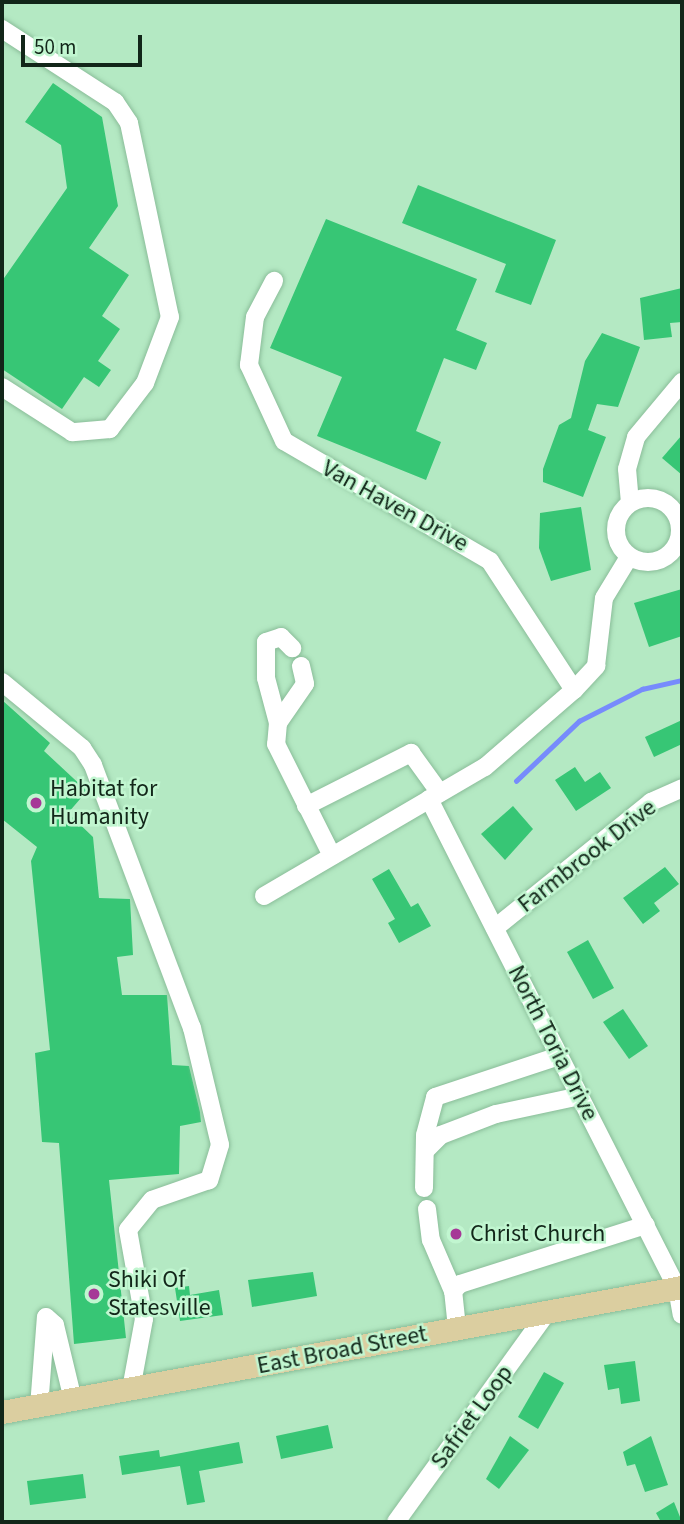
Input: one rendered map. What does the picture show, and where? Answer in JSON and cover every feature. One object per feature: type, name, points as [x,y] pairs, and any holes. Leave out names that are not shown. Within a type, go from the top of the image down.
[{"type":"main road","name":"East Broad Street","points":[[2,1412],[680,1287]]},
{"type":"street","points":[[2,29],[115,102],[129,123],[170,317],[145,383],[110,429],[72,432],[2,387]]},
{"type":"street","name":"Van Haven Drive","points":[[274,281],[255,317],[249,365],[284,441],[490,561],[575,690]]},
{"type":"street","points":[[630,503],[654,499],[675,513],[680,525],[678,549],[653,562],[629,557],[620,548],[616,523],[630,503],[627,470],[636,437],[682,382]]},
{"type":"street","points":[[264,896],[485,767],[575,690],[596,666],[604,598],[629,557]]},
{"type":"street","points":[[292,648],[281,637],[266,642],[267,678],[278,723],[276,744],[332,856]]},
{"type":"street","points":[[278,723],[305,684],[300,666]]},
{"type":"street","points":[[2,682],[82,748],[93,765],[192,1028],[220,1145],[209,1180],[152,1200],[128,1230],[144,1319],[131,1389]]},
{"type":"street","name":"North Toria Drive","points":[[306,806],[411,753],[559,1056],[680,1287],[682,1315]]},
{"type":"street","name":"Farmbrook Drive","points":[[495,928],[651,803],[682,788]]},
{"type":"street","points":[[424,1188],[425,1151],[435,1097],[559,1056]]},
{"type":"street","points":[[425,1151],[441,1135],[496,1114],[580,1096]]},
{"type":"street","points":[[427,1209],[431,1240],[453,1291],[457,1328]]},
{"type":"street","points":[[453,1291],[646,1225]]},
{"type":"street","name":"Safriet Loop","points":[[396,1522],[548,1311]]},
{"type":"street","points":[[39,1406],[46,1317],[55,1325],[73,1400]]},
{"type":"building","points":[[53,83],[102,117],[118,206],[89,248],[129,275],[102,316],[120,329],[98,361],[111,370],[99,387],[84,377],[62,409],[2,369],[2,281],[67,188],[61,145],[25,122]]},
{"type":"building","points":[[418,185],[556,240],[531,305],[495,292],[506,264],[402,223]]},
{"type":"building","points":[[326,219],[477,279],[456,330],[487,343],[476,370],[444,358],[416,431],[441,442],[426,480],[317,436],[342,377],[270,348]]},
{"type":"building","points":[[682,288],[682,322],[670,323],[672,337],[644,340],[640,298]]},
{"type":"building","points":[[602,333],[640,347],[618,407],[597,404],[588,430],[606,437],[583,497],[543,482],[543,469],[559,425],[571,418],[585,361]]},
{"type":"building","points":[[682,435],[682,475],[662,458]]},
{"type":"building","points":[[581,507],[591,570],[551,581],[539,548],[540,513]]},
{"type":"building","points":[[682,589],[682,636],[649,647],[634,603]]},
{"type":"building","points":[[2,700],[50,743],[44,751],[87,791],[68,813],[93,837],[99,898],[130,899],[133,955],[117,957],[122,995],[167,995],[172,1065],[189,1066],[200,1112],[201,1122],[180,1126],[179,1174],[109,1180],[126,1338],[74,1344],[59,1143],[42,1142],[35,1053],[50,1050],[31,861],[37,847],[2,819]]},
{"type":"building","points":[[682,720],[682,744],[654,757],[645,737]]},
{"type":"building","points":[[575,767],[585,782],[600,772],[611,788],[576,811],[555,780]]},
{"type":"building","points":[[513,806],[533,829],[505,860],[481,834]]},
{"type":"building","points":[[665,867],[679,884],[654,903],[660,911],[643,924],[623,898]]},
{"type":"building","points":[[389,869],[411,907],[418,903],[431,926],[399,943],[388,923],[395,919],[372,879]]},
{"type":"building","points":[[588,940],[614,988],[593,999],[567,952]]},
{"type":"building","points":[[623,1009],[648,1046],[629,1059],[603,1022]]},
{"type":"building","points":[[313,1272],[317,1296],[252,1307],[248,1280]]},
{"type":"building","points":[[189,1286],[190,1295],[219,1290],[223,1315],[180,1321],[175,1288]]},
{"type":"building","points":[[635,1361],[640,1401],[621,1404],[619,1388],[608,1390],[604,1365]]},
{"type":"building","points":[[544,1372],[564,1383],[538,1429],[518,1417]]},
{"type":"building","points":[[328,1425],[333,1448],[281,1459],[276,1436]]},
{"type":"building","points":[[510,1436],[529,1450],[499,1489],[486,1479]]},
{"type":"building","points":[[651,1436],[668,1485],[645,1492],[635,1464],[627,1466],[623,1452]]},
{"type":"building","points":[[239,1442],[243,1463],[199,1471],[205,1502],[187,1505],[180,1466],[122,1475],[119,1456],[159,1450],[160,1457]]},
{"type":"building","points":[[83,1474],[86,1498],[30,1505],[27,1481]]},
{"type":"building","points":[[674,1502],[682,1522],[661,1522],[656,1513]]},
{"type":"waterway","points":[[516,781],[579,721],[642,689],[682,680]]},
{"type":"place","name":"Habitat for Humanity","points":[[36,803]]},
{"type":"place","name":"Christ Church","points":[[456,1234]]},
{"type":"place","name":"Shiki Of Statesville","points":[[94,1294]]}]
